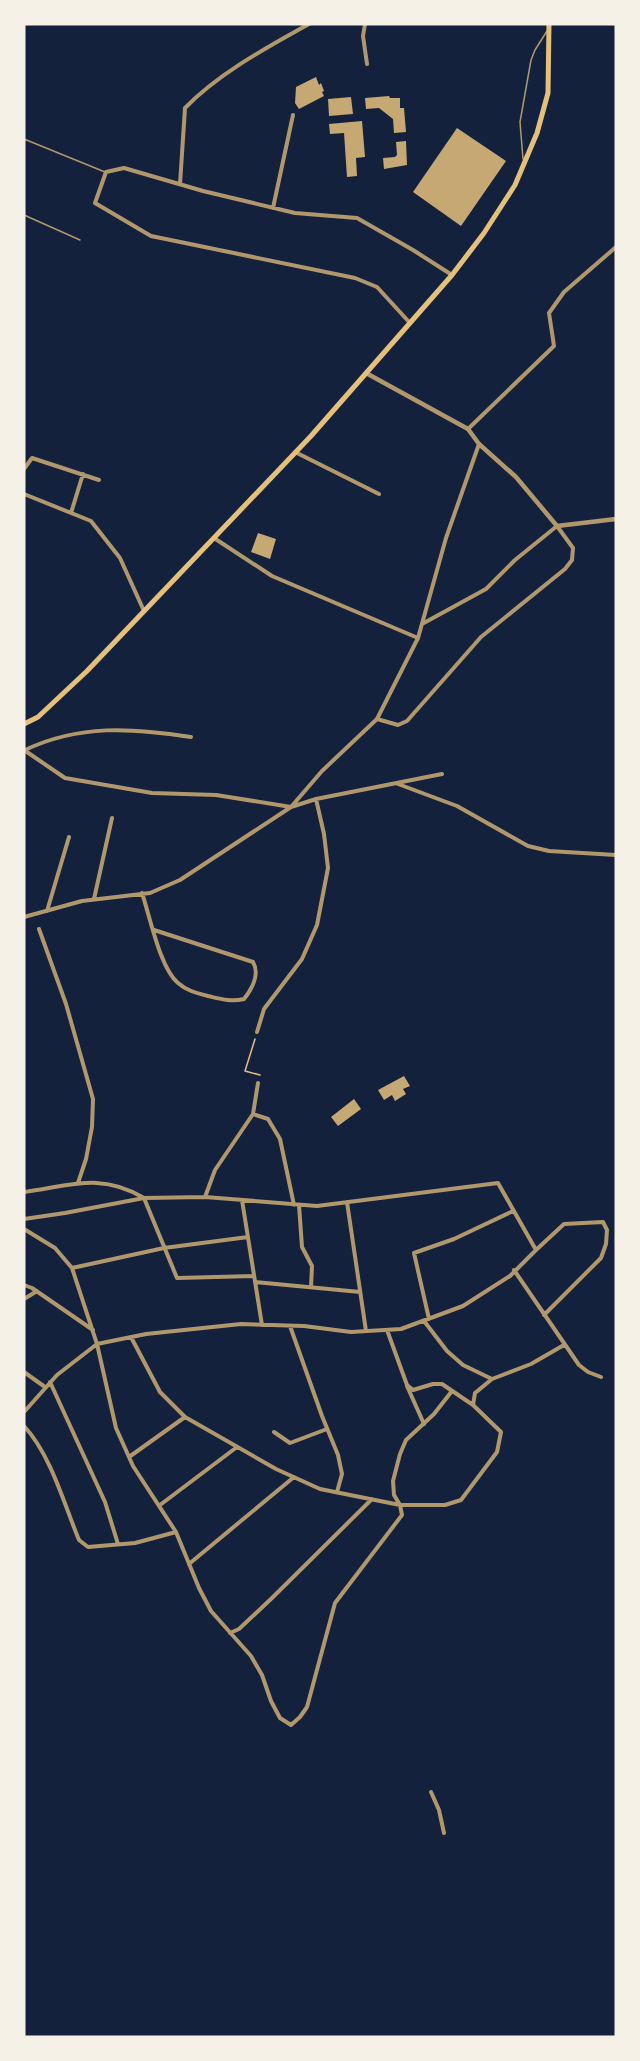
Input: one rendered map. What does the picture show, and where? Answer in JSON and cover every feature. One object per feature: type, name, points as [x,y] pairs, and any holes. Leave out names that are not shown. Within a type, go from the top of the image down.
[{"type":"main road","points":[[24,724],[38,717],[87,671],[295,452],[452,275],[484,233],[515,185],[533,147],[548,93],[548,25]]},
{"type":"street","points":[[180,184],[184,108],[203,90],[309,24]]},
{"type":"street","points":[[364,24],[363,36],[367,64]]},
{"type":"street","points":[[273,208],[293,115]]},
{"type":"street","points":[[410,323],[377,287],[355,278],[151,236],[95,203],[106,172],[124,168],[295,213],[357,218],[452,275]]},
{"type":"street","points":[[468,429],[554,346],[549,313],[564,292],[616,247]]},
{"type":"street","points":[[366,373],[468,429],[479,444],[516,477],[557,526],[573,548],[574,554],[569,565],[481,637],[406,721],[398,725],[377,719]]},
{"type":"street","points":[[291,807],[322,771],[377,719],[418,638],[446,538],[479,444]]},
{"type":"street","points":[[295,452],[379,494]]},
{"type":"street","points":[[24,469],[32,458],[99,480]]},
{"type":"street","points":[[71,513],[83,474]]},
{"type":"street","points":[[24,494],[91,521],[120,558],[144,611]]},
{"type":"street","points":[[422,624],[486,589],[515,560],[557,526],[616,519]]},
{"type":"street","points":[[214,538],[272,576],[418,638]]},
{"type":"street","points":[[24,750],[48,739],[98,730],[142,729],[191,737]]},
{"type":"street","points":[[24,750],[65,777],[152,793],[216,795],[291,807]]},
{"type":"street","points":[[24,917],[94,899],[150,893],[180,880],[291,807],[316,799],[442,774]]},
{"type":"street","points":[[398,784],[457,806],[528,846],[549,850],[616,855]]},
{"type":"street","points":[[257,1032],[264,1009],[302,959],[317,925],[328,868],[324,834],[316,799]]},
{"type":"street","points":[[94,899],[112,818]]},
{"type":"street","points":[[47,912],[69,837]]},
{"type":"street","points":[[142,893],[154,930],[167,969],[181,986],[189,991],[231,1002],[244,999],[250,991],[256,972],[253,962],[154,930]]},
{"type":"street","points":[[39,929],[66,1004],[93,1100],[92,1127],[86,1159],[78,1183]]},
{"type":"street","points":[[205,1197],[215,1170],[253,1114],[258,1083]]},
{"type":"street","points":[[253,1114],[268,1119],[280,1139],[296,1205],[302,1247],[312,1266],[311,1287]]},
{"type":"street","points":[[24,1192],[78,1183],[107,1182],[132,1191],[144,1197],[177,1278],[254,1276]]},
{"type":"street","points":[[24,1219],[144,1197],[205,1197],[317,1206],[498,1183],[536,1250]]},
{"type":"street","points":[[242,1200],[262,1325]]},
{"type":"street","points":[[347,1202],[366,1331]]},
{"type":"street","points":[[429,1318],[414,1253],[454,1239],[513,1211]]},
{"type":"street","points":[[24,1413],[50,1382],[97,1344],[241,1324],[351,1332],[401,1329],[463,1306],[510,1276],[564,1224],[603,1222],[607,1230],[606,1244],[601,1258],[544,1315]]},
{"type":"street","points":[[24,1229],[55,1248],[72,1268],[97,1344],[116,1428],[129,1457],[176,1532],[211,1611],[251,1656],[262,1675],[280,1718],[291,1725],[307,1707],[335,1603],[402,1515],[400,1505],[394,1495],[393,1481],[406,1440],[434,1414],[452,1392]]},
{"type":"street","points":[[72,1268],[164,1248],[248,1237]]},
{"type":"street","points":[[514,1270],[579,1365],[588,1372],[601,1377]]},
{"type":"street","points":[[255,1282],[360,1292]]},
{"type":"street","points":[[24,1285],[37,1291],[93,1331]]},
{"type":"street","points":[[24,1299],[37,1291]]},
{"type":"street","points":[[424,1321],[447,1352],[464,1365],[492,1379]]},
{"type":"street","points":[[290,1326],[338,1455],[342,1474],[337,1492]]},
{"type":"street","points":[[387,1330],[424,1424]]},
{"type":"street","points":[[131,1338],[160,1392],[185,1417],[294,1477],[321,1489],[400,1505],[445,1505],[461,1500],[497,1452],[501,1431],[473,1405],[442,1384],[433,1384],[413,1390],[407,1385]]},
{"type":"street","points":[[473,1405],[475,1392],[492,1379],[531,1364],[564,1345]]},
{"type":"street","points":[[24,1372],[46,1388]]},
{"type":"street","points":[[50,1382],[105,1502],[118,1544]]},
{"type":"street","points":[[129,1457],[185,1417]]},
{"type":"street","points":[[24,1426],[34,1437],[46,1460],[79,1540],[88,1547],[135,1543],[176,1532]]},
{"type":"street","points":[[274,1432],[290,1443],[327,1429]]},
{"type":"street","points":[[160,1505],[237,1447]]},
{"type":"street","points":[[189,1564],[294,1477]]},
{"type":"street","points":[[230,1633],[239,1629],[272,1598],[372,1499]]},
{"type":"street","points":[[431,1792],[440,1810],[444,1833]]},
{"type":"lane","points":[[524,165],[520,133],[522,111],[531,60],[548,25]]},
{"type":"lane","points":[[24,139],[106,172]]},
{"type":"lane","points":[[24,215],[80,240]]},
{"type":"path","points":[[257,1032],[245,1071],[260,1075]]},
{"type":"building","points":[[316,77],[319,85],[321,83],[324,96],[299,109],[295,103],[296,87]]},
{"type":"building","points":[[389,96],[400,98],[400,108],[404,108],[406,132],[394,133],[393,119],[379,108],[366,109],[365,98]]},
{"type":"building","points":[[351,97],[353,114],[329,116],[328,99]]},
{"type":"building","points":[[362,121],[365,157],[356,158],[357,176],[347,177],[344,133],[330,134],[329,124]]},
{"type":"building","points":[[457,128],[506,161],[461,226],[413,192]]},
{"type":"building","points":[[406,141],[407,165],[384,169],[383,158],[395,157],[397,155],[396,142]]},
{"type":"building","points":[[258,533],[276,539],[270,559],[251,552]]},
{"type":"building","points":[[404,1076],[410,1086],[403,1089],[406,1094],[395,1101],[392,1095],[384,1100],[378,1090]]},
{"type":"building","points":[[354,1099],[361,1109],[338,1126],[331,1117]]}]
